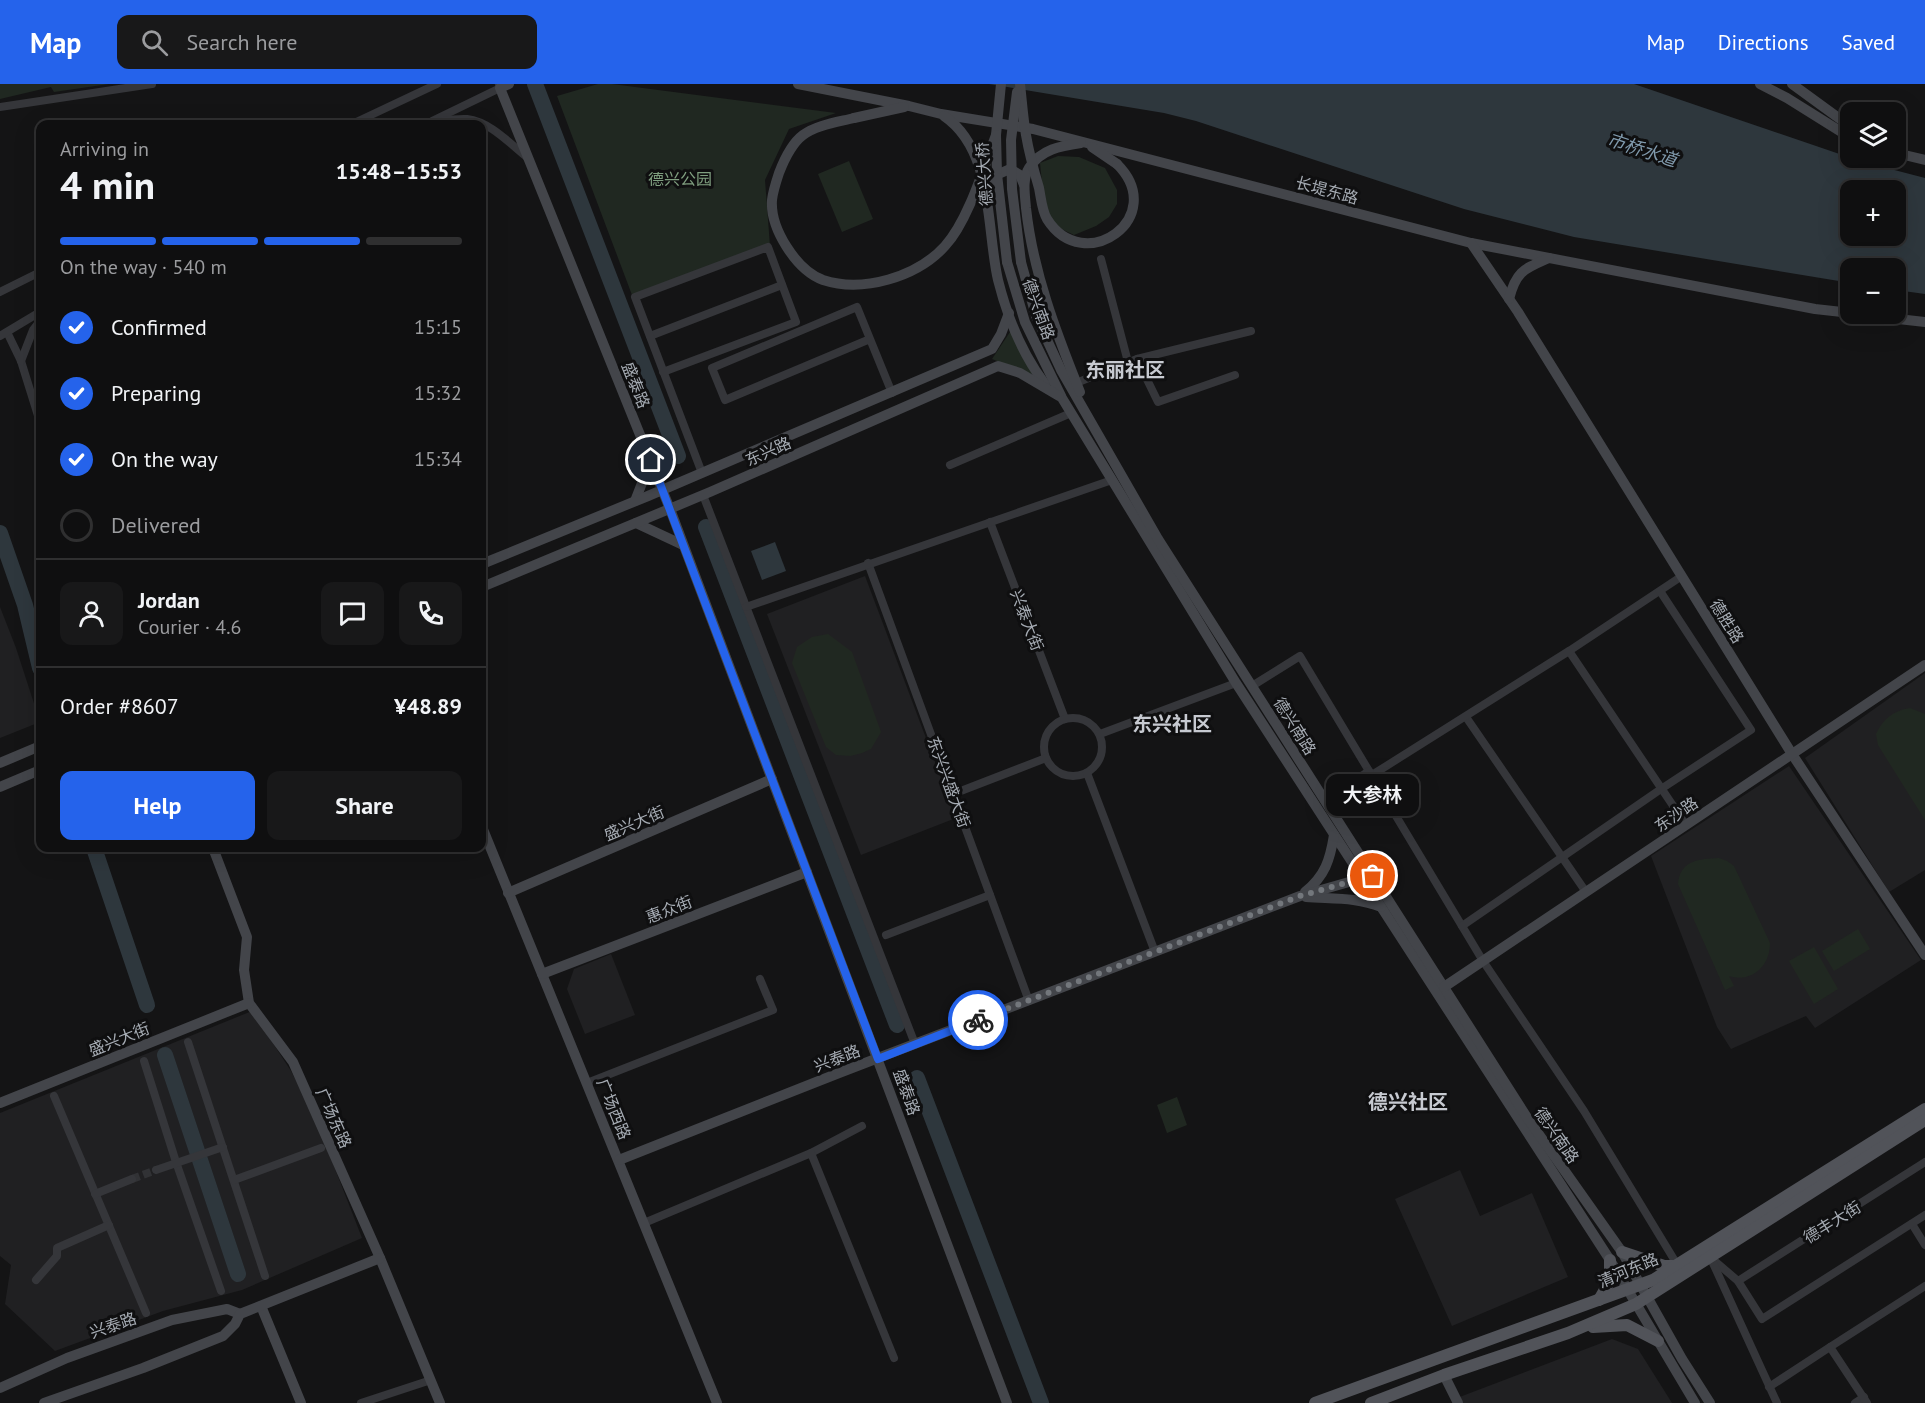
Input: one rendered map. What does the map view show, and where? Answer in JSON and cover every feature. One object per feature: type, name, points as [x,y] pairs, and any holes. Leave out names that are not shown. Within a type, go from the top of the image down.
[{"type":"main road","name":"清河东路","points":[[1315,1403],[1641,1286],[1678,1266],[1925,1109]]},
{"type":"main road","name":"清河东路","points":[[1371,1403],[1444,1375],[1568,1333],[1636,1304],[1925,1120]]},
{"type":"main road","points":[[1622,1252],[1664,1266],[1678,1266]]},
{"type":"main road","points":[[1599,1300],[1610,1281],[1610,1260]]},
{"type":"main road","points":[[1561,1314],[1568,1333],[1598,1326],[1628,1325],[1658,1341]]},
{"type":"street","points":[[0,107],[152,84]]},
{"type":"street","points":[[360,120],[437,84]]},
{"type":"street","name":"长堤东路","points":[[798,84],[941,114],[1033,129],[1471,243],[1815,309],[1840,312]]},
{"type":"street","name":"德兴大桥","points":[[1000,84],[996,135],[997,174],[1006,262]]},
{"type":"street","points":[[1019,84],[1026,135],[1046,218],[1063,237],[1080,244],[1092,243],[1118,234],[1132,214],[1131,184],[1117,164],[1085,142],[1048,150],[1038,156],[1028,170],[1024,185]]},
{"type":"street","name":"德兴大桥","points":[[1019,84],[1011,140],[1012,189],[1021,262]]},
{"type":"street","points":[[1760,84],[1840,131]]},
{"type":"street","points":[[1792,84],[1840,120]]},
{"type":"street","points":[[434,120],[502,85]]},
{"type":"street","name":"盛泰路","points":[[502,85],[529,159],[670,509],[1007,1403]]},
{"type":"street","points":[[909,106],[854,118],[804,134],[795,142],[786,158],[772,199],[776,225],[789,250],[810,272],[823,280],[866,283],[900,276],[921,266],[945,246],[964,215],[996,135]]},
{"type":"street","points":[[941,114],[956,124],[972,150],[986,190],[998,280],[1008,313],[1034,369],[1048,388]]},
{"type":"street","points":[[966,140],[975,125],[985,121]]},
{"type":"street","points":[[486,126],[529,159]]},
{"type":"street","points":[[1906,155],[1925,160]]},
{"type":"street","points":[[986,190],[994,176],[1010,169],[1020,175],[1024,185],[1040,283],[1094,427]]},
{"type":"street","name":"德胜路","points":[[1471,243],[1509,298],[1792,754],[1925,955]]},
{"type":"street","points":[[663,372],[796,322],[768,247],[635,297],[663,372],[702,473]]},
{"type":"street","points":[[1509,298],[1514,280],[1527,268],[1548,258]]},
{"type":"street","points":[[1101,259],[1128,362]]},
{"type":"street","name":"德兴南路","points":[[1006,262],[1025,322],[1062,398],[1236,683],[1334,835],[1365,874],[1444,987],[1528,1119],[1622,1252],[1682,1359],[1710,1403]]},
{"type":"street","name":"德兴南路","points":[[1021,262],[1036,316],[1061,370],[1158,539],[1324,800],[1382,907],[1610,1260],[1695,1403]]},
{"type":"street","points":[[0,292],[36,274]]},
{"type":"street","points":[[650,336],[782,285]]},
{"type":"street","points":[[870,339],[725,399],[712,368],[857,307],[892,393]]},
{"type":"street","name":"东兴路","points":[[486,562],[736,459],[992,349],[1001,334],[1008,313]]},
{"type":"street","points":[[36,314],[3,334],[21,362],[36,409]]},
{"type":"street","name":"长堤东路","points":[[1906,320],[1925,322]]},
{"type":"street","points":[[21,362],[36,326]]},
{"type":"street","points":[[1076,383],[1137,359],[1251,331]]},
{"type":"street","points":[[1137,359],[1158,402],[1235,375]]},
{"type":"street","name":"东兴路","points":[[486,585],[744,478],[998,366],[1020,373],[1062,398]]},
{"type":"street","points":[[950,465],[1071,413]]},
{"type":"street","points":[[736,459],[744,478]]},
{"type":"street","points":[[635,501],[651,460]]},
{"type":"street","points":[[746,607],[1112,480]]},
{"type":"street","points":[[703,495],[915,1044]]},
{"type":"street","points":[[588,521],[596,540]]},
{"type":"street","name":"兴泰大街","points":[[990,522],[1065,719]]},
{"type":"street","points":[[636,523],[683,545]]},
{"type":"street","name":"东兴兴盛大街","points":[[868,563],[1029,1000]]},
{"type":"street","points":[[1324,800],[1466,717],[1682,576]]},
{"type":"street","points":[[1462,926],[1751,730],[1660,591]]},
{"type":"street","points":[[1569,651],[1686,825]]},
{"type":"street","points":[[1251,686],[1300,656],[1483,961],[1584,1112],[1678,1266]]},
{"type":"street","name":"东沙路","points":[[1444,987],[1925,664]]},
{"type":"street","points":[[1100,734],[1236,683]]},
{"type":"street","points":[[1466,717],[1586,892]]},
{"type":"street","points":[[1080,718],[1088,721],[1100,734],[1102,752],[1100,760],[1087,773],[1080,776],[1063,775],[1056,771],[1046,758],[1044,748],[1049,730],[1056,723],[1065,719],[1080,718]]},
{"type":"street","points":[[0,763],[36,748]]},
{"type":"street","points":[[953,794],[1046,758]]},
{"type":"street","points":[[0,787],[36,772]]},
{"type":"street","points":[[1087,773],[1155,952]]},
{"type":"street","name":"盛兴大街","points":[[508,893],[772,779]]},
{"type":"street","points":[[1300,896],[1318,882],[1331,853],[1334,835]]},
{"type":"street","name":"广场西路","points":[[486,837],[717,1403]]},
{"type":"street","name":"广场东路","points":[[215,852],[247,937],[244,970],[249,1003],[293,1062],[380,1258],[440,1403]]},
{"type":"street","name":"惠众街","points":[[542,974],[807,872]]},
{"type":"street","name":"兴泰路","points":[[619,1160],[1300,896],[1349,882],[1365,874]]},
{"type":"street","points":[[886,935],[990,896]]},
{"type":"street","points":[[1300,896],[1350,898],[1382,907]]},
{"type":"street","points":[[587,1083],[773,1010],[760,979]]},
{"type":"street","name":"盛兴大街","points":[[0,1103],[249,1003]]},
{"type":"street","points":[[188,1042],[265,1276]]},
{"type":"street","points":[[144,1060],[176,1162],[221,1291]]},
{"type":"street","points":[[54,1096],[146,1313]]},
{"type":"street","points":[[644,1223],[810,1153],[862,1126]]},
{"type":"street","points":[[156,1170],[223,1146]]},
{"type":"street","points":[[234,1180],[321,1148]]},
{"type":"street","points":[[810,1153],[894,1358]]},
{"type":"street","name":"德丰大街","points":[[1738,1281],[1925,1162]]},
{"type":"street","points":[[95,1194],[132,1179]]},
{"type":"street","points":[[1710,1257],[1738,1281],[1762,1319],[1925,1215]]},
{"type":"street","points":[[1912,1224],[1925,1245]]},
{"type":"street","points":[[36,1280],[57,1256],[57,1248],[109,1225]]},
{"type":"street","points":[[1710,1257],[1777,1403]]},
{"type":"street","name":"兴泰路","points":[[0,1388],[66,1358],[172,1320],[227,1310],[240,1314],[380,1258]]},
{"type":"street","points":[[1769,1387],[1925,1286]]},
{"type":"street","points":[[261,1306],[301,1403]]},
{"type":"street","name":"兴泰路","points":[[44,1403],[143,1368],[223,1336],[235,1324],[240,1314]]},
{"type":"street","points":[[1830,1347],[1865,1400],[1855,1403]]},
{"type":"street","points":[[1444,1375],[1458,1403]]},
{"type":"street","points":[[360,1403],[430,1380]]},
{"type":"shaded area","points":[[865,576],[956,818],[861,855],[767,614]]},
{"type":"shaded area","points":[[0,607],[36,710],[36,724],[0,738]]},
{"type":"shaded area","points":[[1925,673],[1925,870],[1889,892],[1805,758]]},
{"type":"shaded area","points":[[1789,766],[1921,960],[1815,1028],[1806,1016],[1731,1049],[1717,1027],[1651,856]]},
{"type":"shaded area","points":[[611,954],[635,1015],[585,1034],[567,989],[574,969]]},
{"type":"shaded area","points":[[252,1011],[291,1071],[314,1115],[362,1238],[242,1290],[163,1311],[55,1351],[5,1304],[11,1265],[0,1256],[0,1113]]},
{"type":"shaded area","points":[[1460,1170],[1480,1216],[1532,1193],[1568,1277],[1452,1326],[1395,1199]]},
{"type":"shaded area","points":[[1612,1339],[1638,1349],[1672,1403],[1460,1403],[1457,1398]]},
{"type":"green space","points":[[0,84],[109,84],[54,92],[51,87],[0,99]]},
{"type":"green space","name":"德兴公园","points":[[598,84],[836,113],[789,129],[765,180],[770,246],[632,295],[557,96]]},
{"type":"green space","points":[[1058,156],[1079,157],[1105,168],[1117,190],[1117,204],[1109,217],[1096,226],[1074,235],[1054,223],[1047,209],[1040,163]]},
{"type":"green space","points":[[849,161],[873,219],[842,232],[818,174]]},
{"type":"green space","points":[[1012,329],[1033,375],[992,359]]},
{"type":"green space","points":[[828,634],[852,652],[881,732],[871,749],[850,756],[836,755],[826,747],[792,663],[797,647],[812,637]]},
{"type":"green space","points":[[1910,708],[1925,714],[1925,820],[1878,745],[1876,734],[1889,716]]},
{"type":"green space","points":[[1719,858],[1734,866],[1770,943],[1767,959],[1758,971],[1745,977],[1729,976],[1734,986],[1725,990],[1678,884],[1682,870],[1687,865],[1698,860]]},
{"type":"green space","points":[[1858,929],[1870,949],[1834,971],[1822,951]]},
{"type":"green space","points":[[1814,947],[1838,989],[1814,1004],[1789,961]]},
{"type":"green space","points":[[1177,1097],[1187,1125],[1167,1133],[1157,1105]]},
{"type":"water","name":"市桥水道","points":[[989,84],[1634,84],[1840,154],[1840,168],[1887,168],[1925,178],[1925,294],[1906,291],[1906,258],[1840,258],[1840,281],[1574,237],[1464,209],[1196,121],[1164,113]]},
{"type":"water","points":[[775,542],[786,571],[762,580],[751,551]]},
{"type":"waterway","points":[[535,84],[678,456]]},
{"type":"waterway","points":[[706,527],[897,1025]]},
{"type":"waterway","points":[[0,533],[25,605],[36,651]]},
{"type":"waterway","points":[[95,852],[147,1005]]},
{"type":"waterway","points":[[165,1055],[238,1274]]},
{"type":"waterway","points":[[917,1078],[1041,1403]]},
{"type":"tunnel","points":[[132,1179],[156,1170]]},
{"type":"way so far","points":[[978,1020],[1300,896],[1349,882],[1370,871],[1373,876]]},
{"type":"place","name":"大参林","points":[[1373,876]]},
{"type":"district","name":"东丽社区","points":[[1125,370]]},
{"type":"district","name":"东兴社区","points":[[1172,724]]},
{"type":"district","name":"德兴社区","points":[[1408,1102]]},
{"type":"route","points":[[651,460],[878,1059],[978,1020]]}]
